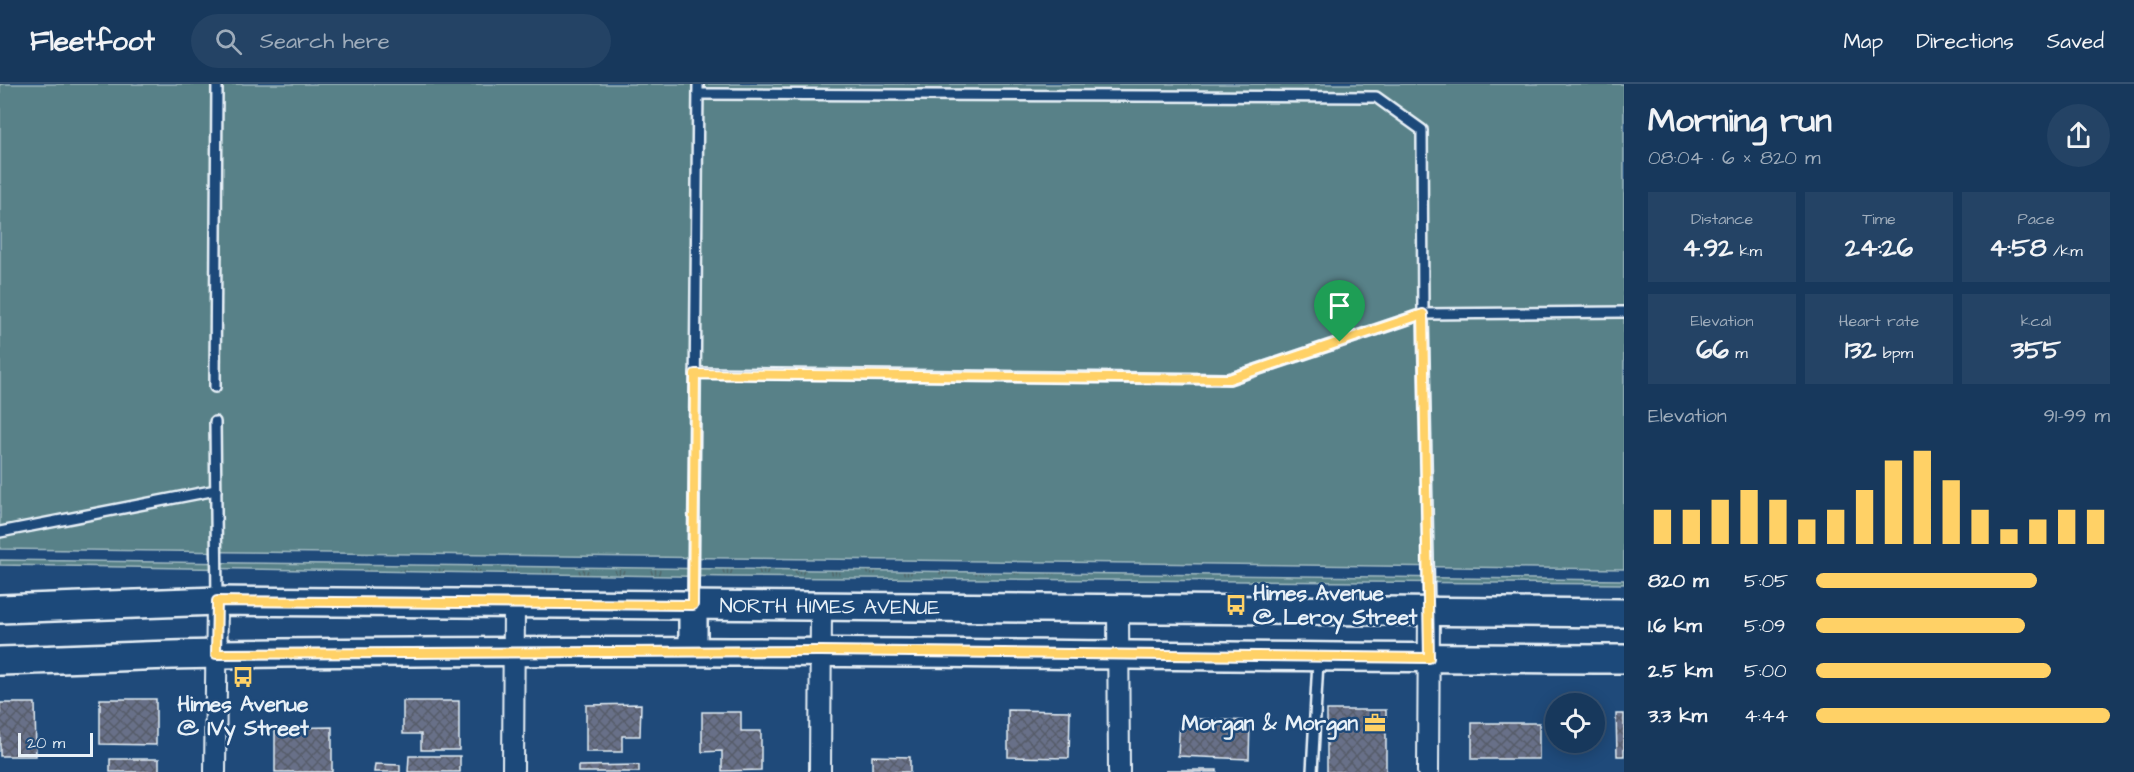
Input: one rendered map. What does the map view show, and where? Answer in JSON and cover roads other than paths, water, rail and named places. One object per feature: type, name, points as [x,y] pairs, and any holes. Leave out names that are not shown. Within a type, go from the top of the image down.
[{"type":"street","name":"NORTH HIMES AVENUE","points":[[0,609],[217,601],[1624,613]]},
{"type":"street","points":[[215,772],[217,601]]},
{"type":"street","points":[[513,772],[514,605]]},
{"type":"street","points":[[693,605],[693,651]]},
{"type":"street","points":[[820,772],[821,607]]},
{"type":"street","points":[[1118,608],[1119,772]]},
{"type":"street","points":[[1428,772],[1429,610]]},
{"type":"street","points":[[0,661],[216,654],[513,651],[821,651],[1624,659]]},
{"type":"lane","points":[[215,387],[217,84]]},
{"type":"lane","points":[[693,605],[698,89],[1376,97],[1422,130],[1429,610]]},
{"type":"lane","points":[[695,374],[1229,379],[1423,314],[1624,312]]},
{"type":"lane","points":[[215,422],[217,601]]},
{"type":"lane","points":[[0,532],[216,490]]},
{"type":"lane","points":[[1312,772],[1318,657]]},
{"type":"place","name":"Himes Avenue @ Leroy Street","points":[[1236,605]]},
{"type":"place","name":"Himes Avenue @ IVy Street","points":[[243,677]]},
{"type":"place","name":"Morgan & Morgan","points":[[1375,723]]}]
